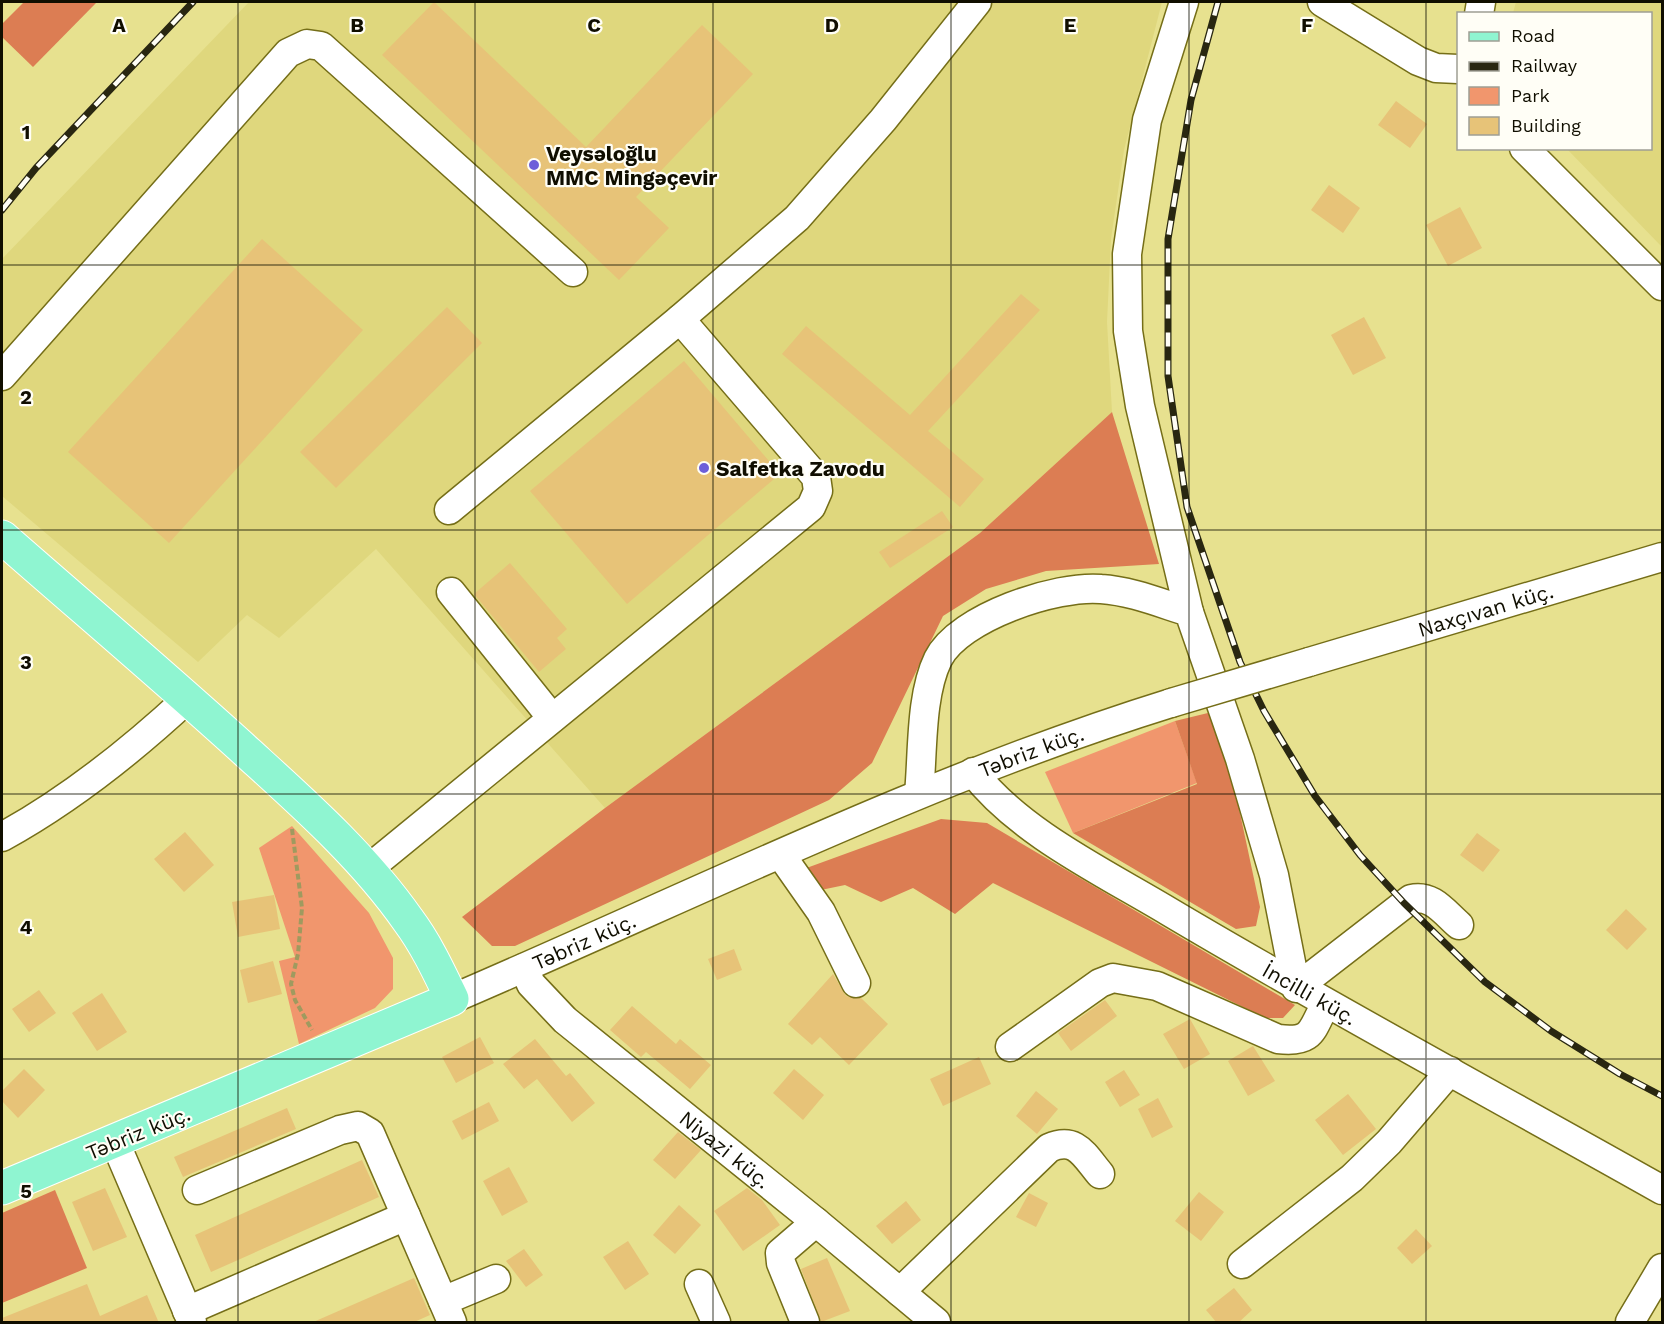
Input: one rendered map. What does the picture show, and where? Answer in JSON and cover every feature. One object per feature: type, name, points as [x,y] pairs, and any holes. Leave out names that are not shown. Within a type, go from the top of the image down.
[{"type":"main road","points":[[2,537],[188,698],[304,803],[367,870],[408,919],[428,951],[452,999]]},
{"type":"main road","name":"Təbriz küç.","points":[[2,1188],[452,999]]},
{"type":"street","points":[[448,510],[680,319],[797,218],[883,120],[977,2]]},
{"type":"street","points":[[1184,2],[1146,120],[1128,254],[1128,331],[1140,406],[1189,612],[1240,759],[1271,865],[1296,987],[1411,899],[1421,897],[1430,899],[1459,925]]},
{"type":"street","points":[[1322,2],[1418,61],[1436,68],[1457,69]]},
{"type":"street","points":[[2,376],[288,53],[307,44],[321,46],[573,272]]},
{"type":"street","points":[[1526,150],[1662,286]]},
{"type":"street","points":[[367,870],[811,507],[818,491],[816,477],[680,319]]},
{"type":"street","name":"Naxçıvan küç.","points":[[1171,703],[1662,558]]},
{"type":"street","points":[[919,794],[928,684],[939,657],[959,635],[990,617],[1072,589],[1101,589],[1140,596],[1189,612]]},
{"type":"street","points":[[451,592],[552,718]]},
{"type":"street","points":[[2,837],[90,780],[136,746],[188,698]]},
{"type":"street","name":"Təbriz küç.","points":[[452,999],[919,794],[1076,732],[1171,703]]},
{"type":"street","name":"İncilli küç.","points":[[973,772],[989,794],[1070,852],[1296,987],[1662,1190]]},
{"type":"street","points":[[781,855],[821,912],[856,983]]},
{"type":"street","name":"Niyazi küç.","points":[[524,968],[531,984],[565,1020],[816,1222],[936,1323]]},
{"type":"street","points":[[1010,1047],[1100,983],[1113,978],[1157,986],[1278,1039],[1298,1041],[1309,1036],[1326,1003]]},
{"type":"street","points":[[1242,1263],[1352,1178],[1389,1142],[1450,1071]]},
{"type":"street","points":[[197,1190],[340,1130],[358,1126],[370,1133],[447,1312],[496,1279]]},
{"type":"street","points":[[115,1142],[189,1317],[406,1216]]},
{"type":"street","points":[[900,1292],[1049,1148],[1062,1142],[1074,1145],[1100,1174]]},
{"type":"street","points":[[797,1320],[780,1253],[816,1222]]},
{"type":"street","points":[[1630,1323],[1662,1268]]},
{"type":"street","points":[[699,1284],[716,1323]]},
{"type":"path","points":[[292,826],[302,908],[298,954],[291,984],[295,1000],[316,1036]]},
{"type":"shaded area","points":[[24,2],[97,2],[33,67],[2,37],[2,24]]},
{"type":"shaded area","points":[[249,2],[1162,2],[1124,150],[1111,239],[1107,322],[1112,412],[980,533],[605,808],[376,549],[279,638],[247,615],[198,662],[2,496],[2,259]]},
{"type":"shaded area","points":[[1516,2],[1662,2],[1662,247],[1568,150],[1652,150],[1652,12],[1513,12]]},
{"type":"shaded area","points":[[1112,412],[1159,564],[1046,571],[986,589],[943,616],[872,763],[829,800],[515,946],[492,946],[462,917],[605,808],[980,533]]},
{"type":"shaded area","points":[[1212,712],[1231,771],[1260,907],[1256,926],[1236,929],[1073,833],[1197,784],[1175,721]]},
{"type":"shaded area","points":[[941,819],[987,823],[1295,1005],[1283,1018],[1265,1018],[993,883],[955,914],[913,888],[881,902],[845,885],[816,891],[801,870]]},
{"type":"shaded area","points":[[55,1190],[87,1268],[2,1303],[2,1213]]},
{"type":"green space","points":[[1175,721],[1197,783],[1073,833],[1045,772]]},
{"type":"green space","points":[[292,826],[369,913],[393,958],[393,989],[375,1008],[299,1044],[279,961],[295,957],[259,848]]},
{"type":"building","points":[[434,2],[586,147],[702,25],[753,74],[636,197],[669,228],[619,280],[382,55]]},
{"type":"building","points":[[1396,101],[1427,124],[1410,148],[1378,125]]},
{"type":"building","points":[[1329,185],[1360,208],[1343,233],[1311,210]]},
{"type":"building","points":[[1460,207],[1482,248],[1448,266],[1426,225]]},
{"type":"building","points":[[262,239],[363,330],[169,543],[68,452]]},
{"type":"building","points":[[1021,294],[1040,310],[928,431],[984,479],[960,507],[782,354],[806,326],[910,415]]},
{"type":"building","points":[[447,307],[482,343],[336,488],[300,452]]},
{"type":"building","points":[[1364,317],[1386,358],[1353,375],[1331,335]]},
{"type":"building","points":[[684,361],[780,474],[627,604],[530,491]]},
{"type":"building","points":[[942,511],[953,527],[890,568],[879,552]]},
{"type":"building","points":[[510,563],[567,629],[557,638],[566,649],[539,672],[474,594]]},
{"type":"building","points":[[185,832],[214,865],[184,892],[154,859]]},
{"type":"building","points":[[1477,833],[1500,850],[1483,872],[1460,855]]},
{"type":"building","points":[[274,895],[280,929],[238,937],[232,902]]},
{"type":"building","points":[[1626,909],[1647,929],[1627,950],[1606,930]]},
{"type":"building","points":[[734,949],[742,970],[717,980],[708,959]]},
{"type":"building","points":[[273,961],[282,994],[248,1003],[240,970]]},
{"type":"building","points":[[833,974],[846,996],[861,998],[888,1024],[849,1065],[820,1037],[812,1045],[788,1024]]},
{"type":"building","points":[[39,990],[56,1013],[29,1032],[12,1009]]},
{"type":"building","points":[[102,993],[127,1032],[97,1051],[72,1013]]},
{"type":"building","points":[[1105,1000],[1117,1016],[1071,1051],[1058,1033]]},
{"type":"building","points":[[632,1006],[676,1044],[680,1039],[711,1065],[690,1089],[646,1052],[641,1057],[610,1030]]},
{"type":"building","points":[[1190,1019],[1210,1054],[1184,1069],[1163,1034]]},
{"type":"building","points":[[480,1037],[494,1063],[456,1083],[442,1057]]},
{"type":"building","points":[[535,1039],[566,1076],[570,1073],[595,1103],[572,1122],[537,1079],[524,1089],[503,1064]]},
{"type":"building","points":[[1253,1046],[1275,1081],[1248,1096],[1228,1061]]},
{"type":"building","points":[[979,1057],[991,1084],[943,1106],[930,1079]]},
{"type":"building","points":[[24,1069],[45,1090],[18,1118],[2,1101],[2,1091]]},
{"type":"building","points":[[794,1069],[824,1095],[803,1120],[773,1093]]},
{"type":"building","points":[[1124,1070],[1140,1095],[1120,1107],[1105,1082]]},
{"type":"building","points":[[1036,1091],[1058,1109],[1037,1134],[1016,1116]]},
{"type":"building","points":[[1348,1094],[1376,1129],[1343,1155],[1315,1120]]},
{"type":"building","points":[[1158,1098],[1173,1127],[1152,1138],[1138,1109]]},
{"type":"building","points":[[489,1102],[499,1121],[462,1140],[452,1121]]},
{"type":"building","points":[[287,1108],[296,1129],[183,1177],[174,1157]]},
{"type":"building","points":[[678,1132],[701,1150],[675,1179],[653,1160]]},
{"type":"building","points":[[362,1160],[379,1197],[211,1272],[195,1235]]},
{"type":"building","points":[[509,1167],[528,1202],[502,1216],[483,1181]]},
{"type":"building","points":[[105,1188],[127,1237],[93,1251],[72,1202]]},
{"type":"building","points":[[747,1188],[762,1200],[780,1225],[743,1251],[714,1211]]},
{"type":"building","points":[[1199,1192],[1224,1212],[1201,1241],[1175,1221]]},
{"type":"building","points":[[1029,1193],[1048,1203],[1036,1227],[1016,1217]]},
{"type":"building","points":[[906,1201],[921,1220],[892,1244],[876,1226]]},
{"type":"building","points":[[679,1205],[701,1225],[675,1254],[653,1235]]},
{"type":"building","points":[[1416,1229],[1432,1246],[1412,1264],[1397,1248]]},
{"type":"building","points":[[628,1241],[649,1274],[625,1290],[603,1257]]},
{"type":"building","points":[[524,1249],[543,1275],[526,1287],[506,1261]]},
{"type":"building","points":[[827,1258],[850,1311],[821,1322],[801,1269]]},
{"type":"building","points":[[414,1278],[430,1315],[412,1323],[311,1323]]},
{"type":"building","points":[[87,1284],[100,1316],[147,1295],[159,1323],[2,1323],[2,1318]]},
{"type":"building","points":[[1234,1288],[1252,1310],[1238,1323],[1217,1323],[1206,1310]]},
{"type":"railway","points":[[2,210],[36,168],[193,2]]},
{"type":"railway","points":[[1218,2],[1191,100],[1168,239],[1168,376],[1187,507],[1240,662],[1264,711],[1315,796],[1360,855],[1404,903],[1485,982],[1551,1031],[1620,1074],[1662,1096]]},
{"type":"place","name":"Veysəloğlu MMC Mingəçevir","points":[[534,165]]},
{"type":"place","name":"Salfetka Zavodu","points":[[704,468]]}]
